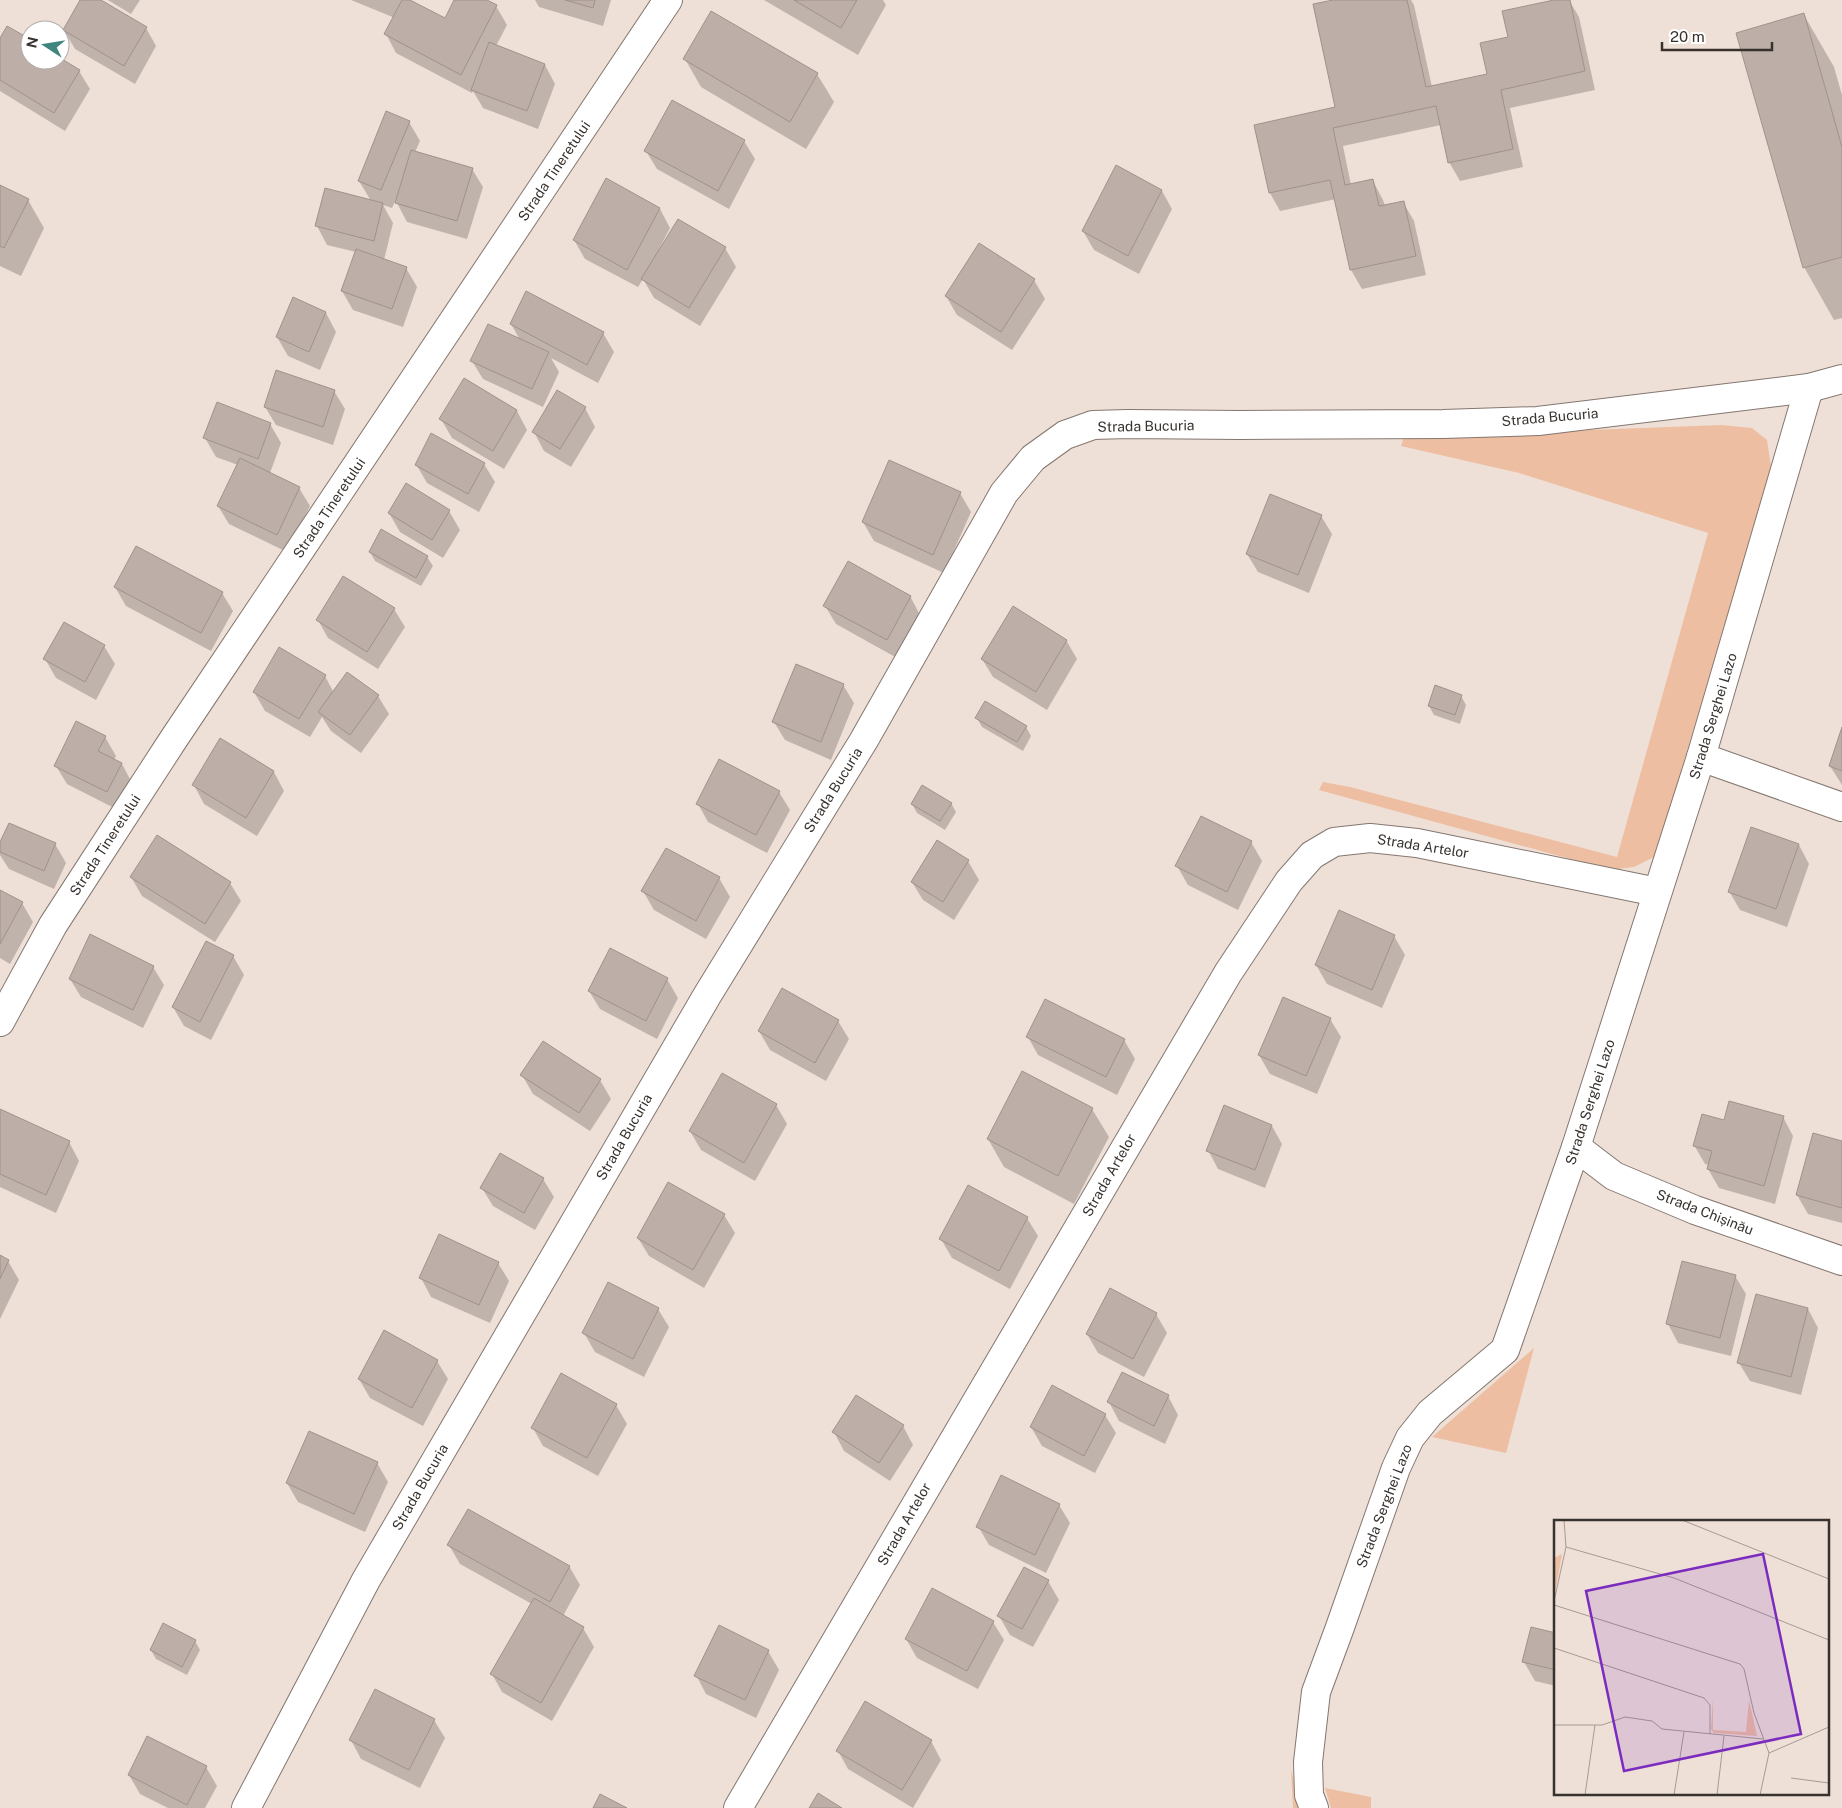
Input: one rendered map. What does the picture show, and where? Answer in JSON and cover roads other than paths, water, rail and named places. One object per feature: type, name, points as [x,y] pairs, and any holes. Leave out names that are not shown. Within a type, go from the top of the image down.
[{"type":"street","name":"Strada Tineretului","points":[[0,1022],[53,926],[168,748],[668,0]]},
{"type":"street","points":[[1809,388],[1842,379]]},
{"type":"street","name":"Strada Serghei Lazo","points":[[1314,1808],[1309,1795],[1308,1762],[1316,1692],[1396,1468],[1410,1438],[1430,1414],[1505,1350],[1576,1147],[1701,757],[1809,388]]},
{"type":"street","name":"Strada Bucuria","points":[[246,1808],[366,1580],[693,1020],[864,740],[1004,493],[1033,458],[1064,436],[1093,425],[1442,424],[1538,420],[1809,388]]},
{"type":"street","points":[[1701,757],[1842,806]]},
{"type":"street","name":"Strada Artelor","points":[[738,1808],[1228,973],[1289,881],[1312,855],[1334,842],[1370,838],[1417,843],[1657,892]]},
{"type":"street","name":"Strada Chișinău","points":[[1576,1147],[1614,1176],[1696,1210],[1842,1261]]}]
